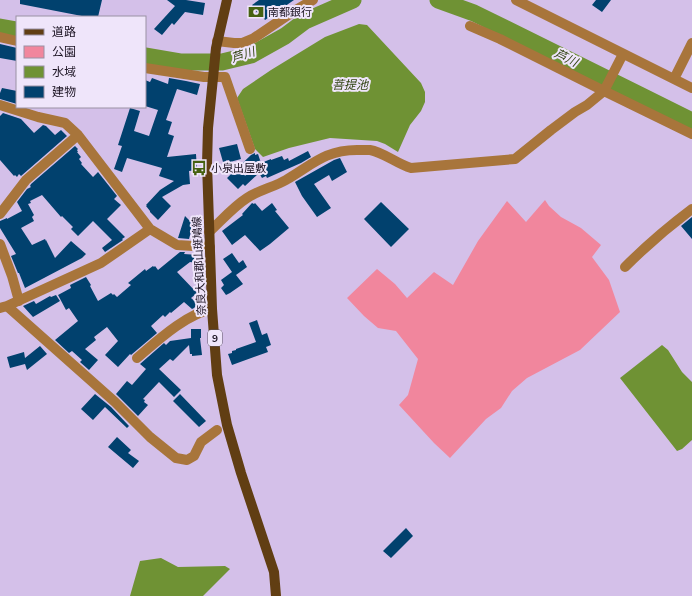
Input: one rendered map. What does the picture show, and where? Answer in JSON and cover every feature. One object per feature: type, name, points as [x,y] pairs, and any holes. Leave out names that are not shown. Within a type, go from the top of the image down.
[{"type":"main road","name":"奈良大和郡山斑鳩線","points":[[227,0],[217,44],[213,75],[206,164],[212,309],[217,375],[227,425],[241,473],[274,572],[276,596]]},
{"type":"street","points":[[217,44],[242,43],[254,38],[313,0]]},
{"type":"street","points":[[516,0],[692,88]]},
{"type":"street","points":[[470,26],[500,39],[692,134]]},
{"type":"street","points":[[0,37],[16,41]]},
{"type":"street","points":[[674,79],[692,43]]},
{"type":"street","points":[[209,232],[238,205],[256,193],[280,183],[320,158],[338,152],[349,150],[370,150],[411,168],[515,159],[604,91],[623,54]]},
{"type":"street","points":[[146,68],[204,77],[213,75],[225,77],[250,149]]},
{"type":"street","points":[[0,105],[38,117],[65,123],[78,135],[150,229],[177,245],[210,247]]},
{"type":"street","points":[[0,214],[26,180],[78,135]]},
{"type":"street","points":[[625,267],[653,239],[692,209]]},
{"type":"street","points":[[150,229],[101,263],[4,307],[115,402],[150,437],[176,458],[187,460],[194,456],[201,442],[217,430]]},
{"type":"street","points":[[0,244],[12,276],[19,301]]},
{"type":"street","points":[[137,358],[168,333],[188,320],[212,309]]},
{"type":"green space","points":[[545,200],[561,217],[581,228],[601,245],[592,257],[609,280],[620,312],[580,350],[527,378],[512,391],[501,408],[486,419],[450,458],[399,405],[408,395],[418,359],[396,331],[378,328],[347,298],[377,269],[395,284],[407,298],[434,272],[453,285],[478,241],[507,201],[526,222]]},
{"type":"water","name":"菩提池","points":[[359,24],[367,25],[421,83],[425,92],[425,102],[421,111],[410,125],[398,152],[377,141],[330,138],[289,148],[263,157],[255,149],[237,98],[243,89],[325,37]]},
{"type":"water","points":[[662,345],[668,350],[682,372],[692,382],[692,440],[682,449],[677,451],[620,378]]},
{"type":"water","points":[[161,558],[178,567],[225,566],[230,569],[203,596],[130,596],[140,561]]},
{"type":"building","points":[[20,0],[102,0],[98,16],[82,16],[20,4]]},
{"type":"building","points":[[167,0],[186,0],[205,3],[203,15],[185,12],[174,25],[172,23],[162,35],[154,29],[175,6]]},
{"type":"building","points":[[259,0],[294,0],[265,20],[260,13],[258,14],[252,5]]},
{"type":"building","points":[[596,0],[611,0],[602,12],[592,5]]},
{"type":"building","points":[[0,44],[16,48],[16,61],[0,58]]},
{"type":"building","points":[[152,78],[168,84],[169,78],[200,84],[197,95],[177,89],[166,120],[172,122],[168,134],[174,136],[167,157],[196,154],[197,170],[189,171],[190,184],[183,185],[162,197],[171,206],[158,220],[150,212],[146,205],[160,190],[174,181],[159,176],[162,168],[127,158],[122,172],[114,169],[122,146],[118,145],[130,108],[140,111],[134,131],[149,136],[158,110],[146,106],[146,80],[150,82]]},
{"type":"building","points":[[2,88],[16,91],[16,104],[0,99]]},
{"type":"building","points":[[3,113],[21,119],[34,133],[43,125],[55,135],[61,130],[67,136],[21,176],[19,174],[17,177],[15,175],[14,176],[0,160],[0,116]]},
{"type":"building","points":[[237,144],[241,159],[223,162],[219,148]]},
{"type":"building","points":[[75,146],[81,157],[79,159],[82,163],[81,164],[93,177],[98,172],[117,196],[114,199],[121,205],[107,219],[125,237],[105,252],[102,248],[112,240],[93,221],[78,236],[71,229],[73,227],[62,216],[61,217],[42,195],[30,201],[31,203],[28,204],[34,215],[32,217],[34,221],[21,228],[32,245],[45,239],[55,258],[71,241],[86,254],[82,258],[25,288],[11,256],[16,254],[0,228],[0,221],[22,211],[17,202],[27,189],[31,187],[31,184]]},
{"type":"building","points":[[308,151],[311,157],[301,163],[267,178],[266,176],[262,178],[259,173],[245,186],[243,184],[238,189],[227,178],[255,153],[255,155],[258,154],[261,163],[282,156],[284,160],[288,158],[289,161]]},
{"type":"building","points":[[340,158],[347,172],[332,181],[329,175],[314,184],[331,208],[317,217],[302,196],[295,182]]},
{"type":"building","points":[[381,202],[409,229],[391,247],[364,219]]},
{"type":"building","points":[[252,203],[255,203],[262,211],[272,203],[277,210],[275,211],[289,228],[260,251],[245,235],[232,245],[222,231],[243,215],[242,214]]},
{"type":"building","points":[[185,216],[192,223],[189,239],[178,238]]},
{"type":"building","points":[[692,217],[692,239],[681,226]]},
{"type":"building","points":[[180,252],[185,252],[184,254],[198,255],[198,263],[190,262],[177,272],[197,293],[191,298],[198,304],[192,309],[184,302],[165,317],[163,315],[151,326],[157,333],[131,355],[130,354],[118,367],[105,355],[118,341],[107,327],[94,337],[96,340],[85,349],[98,360],[89,370],[80,362],[82,360],[72,351],[69,353],[55,340],[78,321],[69,308],[66,310],[58,295],[71,288],[70,285],[86,277],[98,301],[111,293],[117,297],[131,285],[128,283],[145,269],[146,271],[155,266],[158,270]]},
{"type":"building","points":[[232,253],[239,263],[243,260],[247,267],[236,275],[243,284],[226,295],[221,288],[224,285],[221,280],[232,272],[223,259]]},
{"type":"building","points":[[56,295],[60,301],[33,317],[23,306],[34,301],[36,304],[50,296]]},
{"type":"building","points":[[257,320],[262,335],[267,333],[271,345],[266,347],[268,352],[232,365],[228,354],[232,353],[232,351],[236,349],[256,342],[249,323]]},
{"type":"building","points":[[191,329],[201,329],[200,338],[202,355],[192,356],[192,354],[190,354],[189,345],[173,361],[170,359],[159,369],[181,390],[174,397],[159,382],[143,399],[148,405],[138,416],[116,394],[127,381],[132,385],[146,369],[140,364],[164,343],[166,345],[170,341],[191,338]]},
{"type":"building","points":[[40,346],[47,354],[27,370],[25,364],[10,368],[7,357],[24,352],[25,358]]},
{"type":"building","points":[[95,394],[111,407],[129,426],[127,428],[105,407],[93,420],[81,409]]},
{"type":"building","points":[[180,394],[206,421],[199,427],[173,401]]},
{"type":"building","points":[[117,437],[131,450],[128,453],[139,461],[133,468],[108,447]]},
{"type":"building","points":[[406,528],[413,536],[391,558],[383,551]]},
{"type":"waterway","name":"芦川","points":[[146,56],[180,62],[222,62],[251,55],[285,36],[305,21],[353,0]]},
{"type":"waterway","name":"芦川","points":[[438,0],[474,13],[692,121]]},
{"type":"waterway","name":"芦川","points":[[0,27],[16,30]]},
{"type":"place","name":"南都銀行","points":[[256,12]]},
{"type":"place","name":"小泉出屋敷","points":[[199,168]]}]
